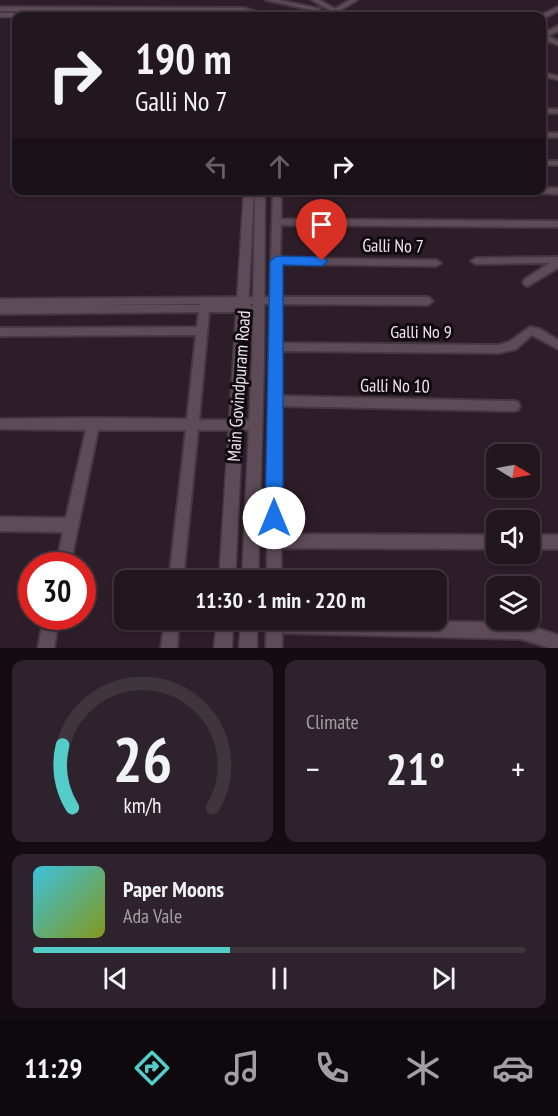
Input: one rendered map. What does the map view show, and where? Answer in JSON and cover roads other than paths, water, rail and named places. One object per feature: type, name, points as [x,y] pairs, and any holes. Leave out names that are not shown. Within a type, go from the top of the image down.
[{"type":"street","points":[[164,0],[159,12],[244,10],[252,12]]},
{"type":"street","points":[[269,0],[317,9]]},
{"type":"street","points":[[315,0],[335,11],[354,0]]},
{"type":"street","name":"Main Govindpuram Road","points":[[228,570],[249,195]]},
{"type":"street","name":"Main Govindpuram Road","points":[[250,570],[259,304],[260,195]]},
{"type":"street","points":[[274,570],[274,347],[278,195]]},
{"type":"street","points":[[278,222],[558,224]]},
{"type":"street","name":"Galli No 7","points":[[277,261],[436,263]]},
{"type":"street","points":[[476,261],[558,262]]},
{"type":"street","points":[[528,282],[558,262]]},
{"type":"street","points":[[0,303],[259,304],[275,300],[428,301]]},
{"type":"street","points":[[0,310],[205,303]]},
{"type":"street","points":[[177,570],[205,303]]},
{"type":"street","points":[[0,332],[202,331]]},
{"type":"street","name":"Galli No 9","points":[[274,347],[499,349],[512,346],[530,331],[558,345]]},
{"type":"street","name":"Galli No 10","points":[[275,401],[514,406]]},
{"type":"street","points":[[66,552],[93,423]]},
{"type":"street","points":[[0,424],[255,425]]},
{"type":"street","points":[[0,524],[71,525]]},
{"type":"street","points":[[274,541],[486,542]]},
{"type":"street","points":[[540,542],[558,542]]},
{"type":"street","points":[[447,628],[520,631],[558,643]]},
{"type":"street","points":[[46,648],[49,630]]},
{"type":"street","points":[[169,648],[171,630]]},
{"type":"street","points":[[223,648],[224,630]]},
{"type":"street","points":[[248,648],[249,630]]},
{"type":"street","points":[[274,630],[274,648]]}]
